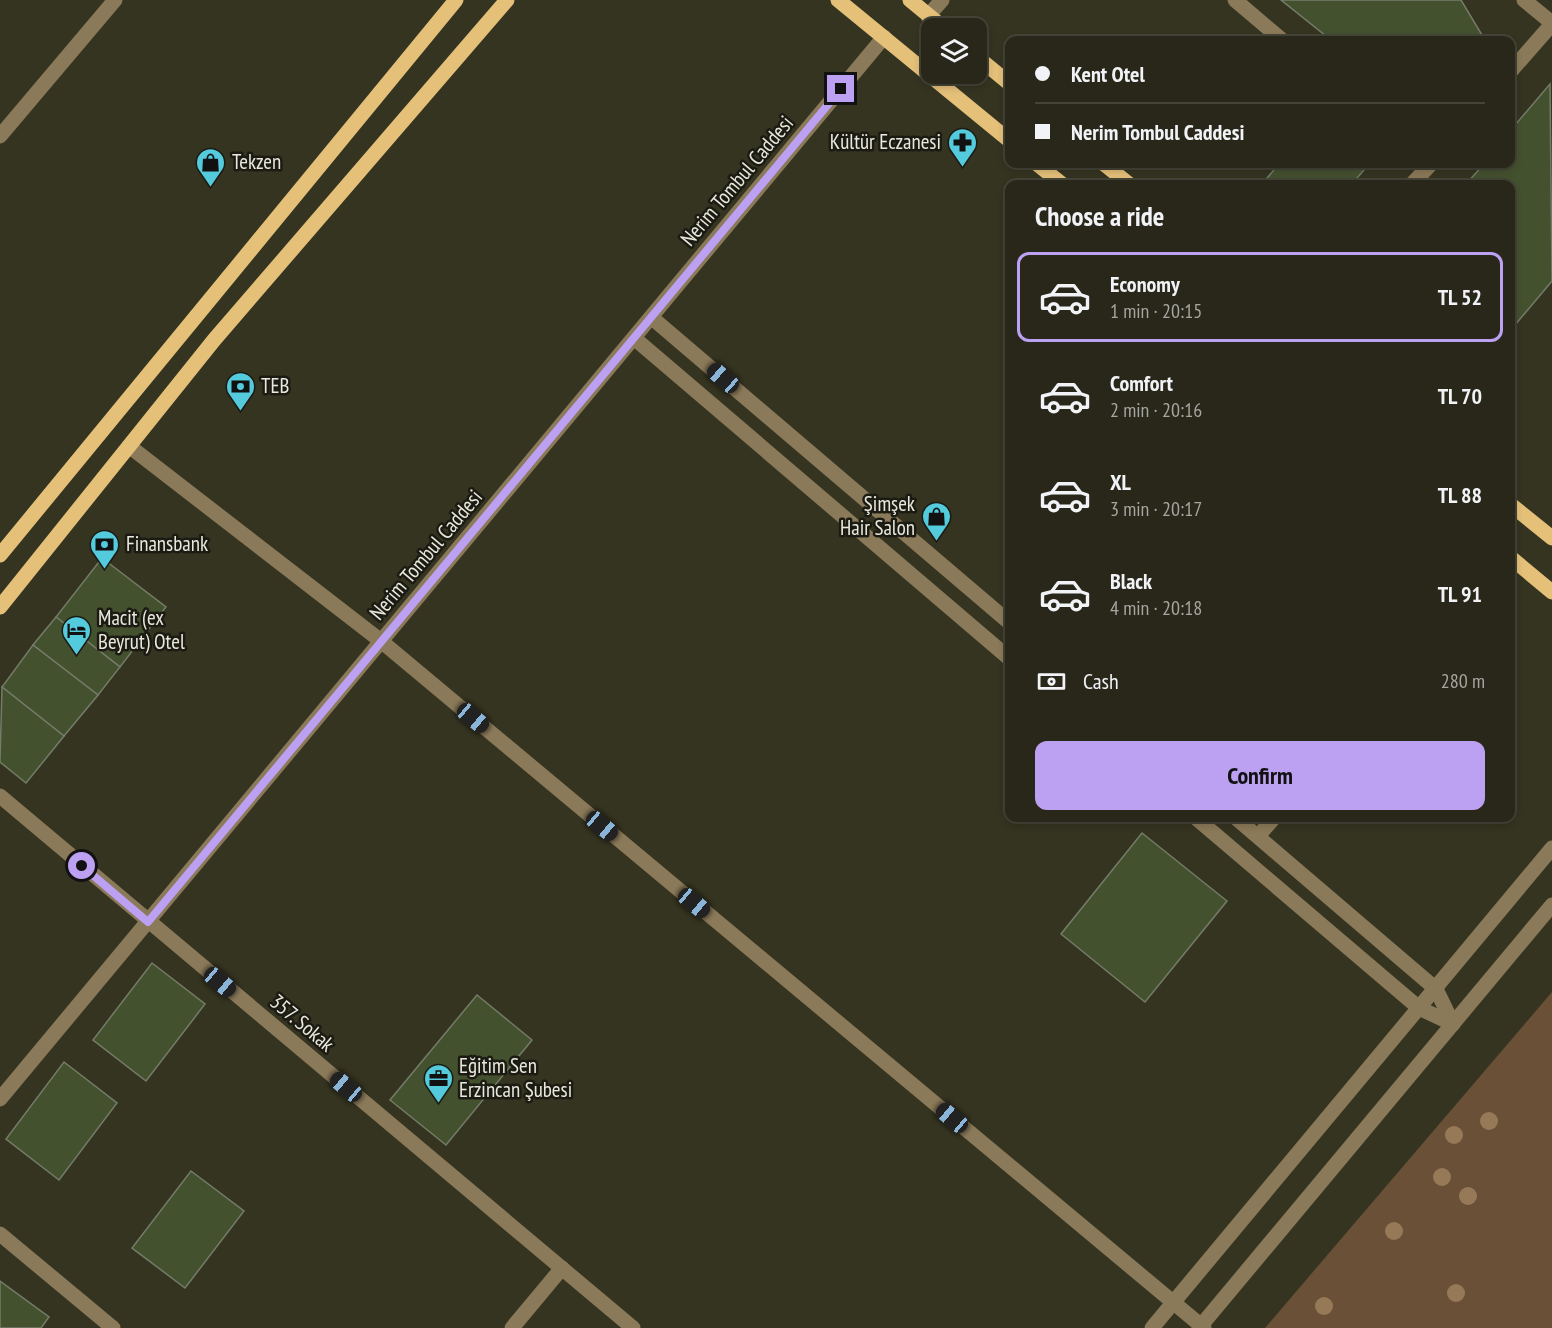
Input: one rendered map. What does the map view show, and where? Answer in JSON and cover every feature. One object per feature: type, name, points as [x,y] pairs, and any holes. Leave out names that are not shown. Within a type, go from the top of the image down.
[{"type":"main road","points":[[0,555],[456,0]]},
{"type":"main road","points":[[0,607],[214,340],[507,0]]},
{"type":"main road","points":[[838,0],[1005,137]]},
{"type":"main road","points":[[910,0],[931,18]]},
{"type":"main road","points":[[987,65],[1005,80]]},
{"type":"main road","points":[[1042,168],[1057,180]]},
{"type":"main road","points":[[1109,168],[1124,180]]},
{"type":"main road","points":[[1515,508],[1552,538]]},
{"type":"main road","points":[[1515,561],[1552,592]]},
{"type":"street","points":[[0,136],[115,0]]},
{"type":"street","points":[[928,16],[942,0]]},
{"type":"street","points":[[1235,0],[1277,36]]},
{"type":"street","points":[[1515,66],[1552,23],[1524,0]]},
{"type":"street","name":"Nerim Tombul Caddesi","points":[[0,1099],[884,37]]},
{"type":"street","points":[[1415,180],[1425,168]]},
{"type":"street","points":[[651,317],[1005,619]]},
{"type":"street","points":[[634,338],[1005,655]]},
{"type":"street","points":[[129,446],[381,641],[1201,1327],[1552,905]]},
{"type":"street","name":"357. Sokak","points":[[0,796],[633,1328]]},
{"type":"street","points":[[1201,822],[1419,1008],[1454,1024]]},
{"type":"street","points":[[1241,822],[1436,989],[1454,1024]]},
{"type":"street","points":[[1258,836],[1270,822]]},
{"type":"street","points":[[1152,1328],[1552,848]]},
{"type":"street","points":[[0,1234],[113,1328]]},
{"type":"street","points":[[512,1328],[562,1268]]},
{"type":"shaded area","points":[[1552,992],[1552,1328],[1265,1328]]},
{"type":"building","points":[[1281,0],[1461,0],[1483,36],[1326,36]]},
{"type":"building","points":[[1550,84],[1552,281],[1515,325],[1515,180],[1470,180],[1480,168],[1515,168],[1515,125]]},
{"type":"building","points":[[1276,168],[1366,168],[1355,180],[1265,180]]},
{"type":"building","points":[[102,558],[166,607],[120,667],[56,617]]},
{"type":"building","name":"Macit (ex Beyrut) Otel","points":[[56,617],[120,667],[98,695],[33,645]]},
{"type":"building","points":[[33,645],[98,695],[64,736],[2,687]]},
{"type":"building","points":[[2,687],[64,736],[26,783],[0,762]]},
{"type":"building","points":[[1142,833],[1227,901],[1145,1002],[1061,934]]},
{"type":"building","points":[[152,963],[205,1004],[146,1081],[93,1040]]},
{"type":"building","points":[[477,995],[532,1040],[446,1145],[390,1100]]},
{"type":"building","points":[[64,1062],[117,1103],[59,1180],[6,1139]]},
{"type":"building","points":[[191,1171],[244,1211],[185,1288],[132,1248]]},
{"type":"building","points":[[0,1281],[49,1317],[41,1328],[0,1328]]},
{"type":"place","name":"Kültür Eczanesi","points":[[962,168]]},
{"type":"place","name":"Tekzen","points":[[211,188]]},
{"type":"place","name":"TEB","points":[[240,412]]},
{"type":"place","name":"Şimşek Hair Salon","points":[[936,542]]},
{"type":"place","name":"Finansbank","points":[[105,570]]},
{"type":"place","name":"Macit (ex Beyrut) Otel","points":[[77,656]]},
{"type":"place","name":"Eğitim Sen Erzincan Şubesi","points":[[438,1104]]},
{"type":"route","points":[[82,866],[148,922],[841,89]]}]
